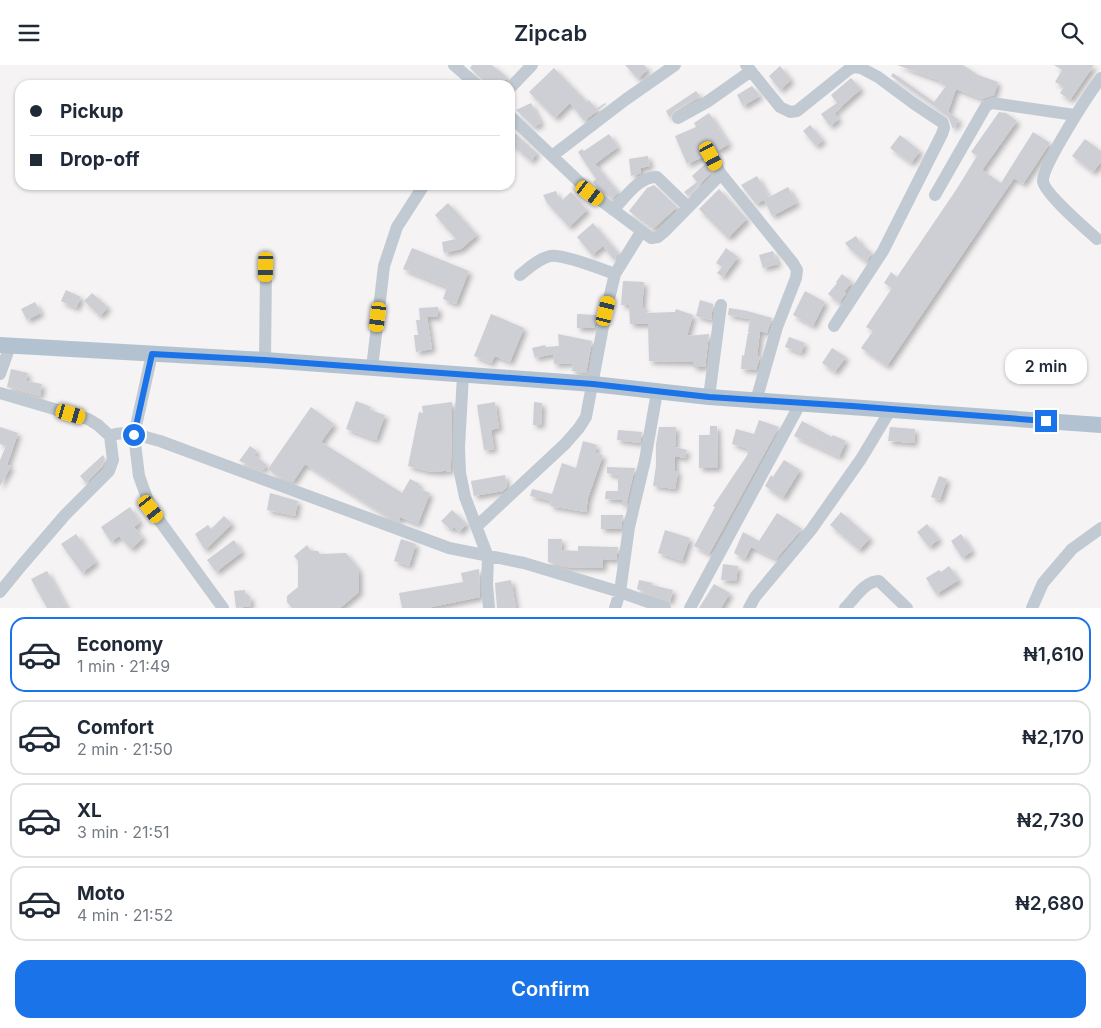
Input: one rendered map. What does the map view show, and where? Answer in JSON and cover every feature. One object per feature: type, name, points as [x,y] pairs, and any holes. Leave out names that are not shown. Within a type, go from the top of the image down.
[{"type":"main road","points":[[5,345],[265,360],[593,384],[756,401],[1101,425]]},
{"type":"street","points":[[454,65],[471,80]]},
{"type":"street","points":[[515,83],[532,65]]},
{"type":"street","points":[[552,156],[675,65]]},
{"type":"street","points":[[678,118],[707,102],[748,68],[780,107],[790,112],[797,111],[848,70],[854,67],[861,67],[943,123],[942,134],[883,251],[834,326]]},
{"type":"street","points":[[1097,239],[1048,192],[1043,181],[1045,169],[1075,115],[1101,78]]},
{"type":"street","points":[[935,195],[986,106],[992,103],[1075,115]]},
{"type":"street","points":[[515,121],[590,193],[650,238],[658,237],[720,174]]},
{"type":"street","points":[[711,156],[720,174],[797,270],[796,278],[776,327],[756,401]]},
{"type":"street","points":[[613,210],[643,180],[650,177],[657,177],[688,207]]},
{"type":"street","points":[[372,368],[384,266],[397,227],[421,190]]},
{"type":"street","points":[[478,526],[565,444],[586,417],[615,274],[641,232]]},
{"type":"street","points":[[520,275],[541,259],[551,256],[561,257],[615,274]]},
{"type":"street","points":[[265,360],[266,267]]},
{"type":"street","points":[[709,397],[721,305]]},
{"type":"street","points":[[0,374],[5,345]]},
{"type":"street","points":[[152,354],[134,435],[139,476],[151,509],[222,608]]},
{"type":"street","points":[[463,375],[459,447],[460,473],[465,497],[478,526],[488,557],[487,585],[489,608]]},
{"type":"street","points":[[615,608],[620,592],[629,527],[645,460],[657,392]]},
{"type":"street","points":[[0,393],[88,419],[110,436],[113,460],[110,471],[65,515],[0,592]]},
{"type":"street","points":[[690,608],[800,403]]},
{"type":"street","points":[[749,608],[755,597],[811,530],[861,459],[891,409]]},
{"type":"street","points":[[110,436],[117,433],[160,441],[270,480],[449,548],[524,563],[620,592],[664,608]]},
{"type":"street","points":[[1032,608],[1044,583],[1072,549],[1101,528]]},
{"type":"street","points":[[845,608],[873,581],[879,581],[907,608]]},
{"type":"building","points":[[472,65],[492,65],[507,77],[505,80],[483,80],[470,68]]},
{"type":"building","points":[[625,65],[644,65],[648,69],[638,79]]},
{"type":"building","points":[[897,65],[963,65],[978,75],[998,82],[994,95],[982,99],[956,89],[948,112],[959,120],[953,129],[948,116],[891,76],[893,73],[934,102],[946,86],[938,80]]},
{"type":"building","points":[[1054,65],[1094,65],[1070,100],[1060,93],[1064,87],[1055,82],[1062,70]]},
{"type":"building","points":[[780,66],[791,80],[780,90],[769,76]]},
{"type":"building","points":[[554,68],[587,102],[589,100],[596,109],[606,104],[584,121],[570,103],[555,118],[529,92]]},
{"type":"building","points":[[851,78],[861,89],[834,113],[839,119],[830,126],[821,114],[837,103],[831,95]]},
{"type":"building","points":[[752,86],[760,96],[743,106],[737,95]]},
{"type":"building","points":[[696,91],[700,96],[674,111],[670,118],[666,111]]},
{"type":"building","points":[[531,103],[541,123],[534,127],[516,110]]},
{"type":"building","points":[[999,112],[1006,113],[1017,121],[982,170],[1001,183],[1033,132],[1050,143],[1023,184],[1014,178],[887,366],[861,348],[873,331],[866,327],[892,288],[884,283],[891,272],[897,277],[956,190],[977,156],[971,152]]},
{"type":"building","points":[[709,113],[729,144],[717,151],[712,148],[708,149],[704,152],[703,157],[687,164],[675,136],[696,127],[694,123]]},
{"type":"building","points":[[810,125],[823,140],[816,146],[803,131]]},
{"type":"building","points":[[515,133],[537,153],[531,161],[515,147]]},
{"type":"building","points":[[609,134],[618,147],[595,164],[618,192],[612,199],[593,182],[596,179],[578,152],[582,149],[584,151]]},
{"type":"building","points":[[900,135],[920,151],[911,163],[890,148]]},
{"type":"building","points":[[1085,139],[1101,151],[1101,162],[1093,172],[1072,156]]},
{"type":"building","points":[[648,156],[650,166],[640,168],[641,173],[631,176],[629,159]]},
{"type":"building","points":[[706,163],[711,173],[688,196],[684,192],[697,182],[692,176]]},
{"type":"building","points":[[757,176],[769,197],[788,187],[797,203],[772,216],[764,200],[756,204],[741,185]]},
{"type":"building","points":[[654,185],[677,207],[653,229],[629,211],[647,188]]},
{"type":"building","points":[[719,189],[747,219],[728,238],[699,209]]},
{"type":"building","points":[[556,191],[560,202],[571,192],[587,210],[569,227],[547,203],[543,195]]},
{"type":"building","points":[[448,203],[477,235],[461,249],[444,253],[442,242],[456,239],[435,215]]},
{"type":"building","points":[[593,223],[618,253],[614,260],[603,246],[592,255],[577,237]]},
{"type":"building","points":[[856,236],[862,245],[872,253],[866,262],[845,243]]},
{"type":"building","points":[[412,248],[469,271],[456,304],[443,299],[447,287],[403,269]]},
{"type":"building","points":[[726,248],[738,257],[723,277],[717,273],[722,267],[716,263]]},
{"type":"building","points":[[773,251],[778,264],[763,268],[759,255]]},
{"type":"building","points":[[842,274],[852,282],[844,292],[846,293],[839,303],[828,294]]},
{"type":"building","points":[[623,281],[644,282],[642,309],[646,308],[646,313],[675,312],[676,309],[693,315],[687,336],[709,334],[705,367],[693,367],[693,362],[649,361],[648,324],[630,324],[629,305],[621,305]]},
{"type":"building","points":[[66,290],[81,297],[76,308],[61,301]]},
{"type":"building","points":[[805,291],[825,302],[813,326],[793,315]]},
{"type":"building","points":[[92,293],[108,307],[100,316],[84,301]]},
{"type":"building","points":[[700,300],[713,304],[711,320],[696,316]]},
{"type":"building","points":[[35,302],[41,313],[27,320],[21,309]]},
{"type":"building","points":[[438,307],[438,317],[427,317],[432,349],[416,352],[414,335],[418,335],[416,320],[420,320],[419,308]]},
{"type":"building","points":[[729,308],[772,318],[767,333],[760,331],[757,356],[760,356],[756,370],[741,369],[742,355],[744,356],[748,333],[751,332],[748,332],[750,319],[728,315]]},
{"type":"building","points":[[491,314],[524,328],[510,362],[495,356],[491,363],[474,356]]},
{"type":"building","points":[[577,314],[597,315],[594,328],[577,328]]},
{"type":"building","points":[[558,334],[592,341],[586,373],[572,371],[573,363],[554,364],[553,354],[535,358],[532,348],[545,345],[546,347],[559,346]]},
{"type":"building","points":[[789,337],[805,343],[801,353],[785,347]]},
{"type":"building","points":[[832,348],[846,357],[835,372],[822,363]]},
{"type":"building","points":[[11,369],[28,373],[26,381],[42,384],[40,396],[7,387]]},
{"type":"building","points":[[356,401],[371,407],[370,410],[385,415],[376,440],[346,429]]},
{"type":"building","points":[[452,402],[450,472],[443,470],[443,472],[427,471],[408,466],[419,412],[423,413],[422,406]]},
{"type":"building","points":[[495,402],[499,428],[491,430],[494,449],[484,450],[477,405]]},
{"type":"building","points":[[534,402],[542,403],[541,425],[533,425]]},
{"type":"building","points":[[311,407],[334,424],[321,442],[402,493],[410,479],[420,484],[418,488],[430,493],[418,524],[400,517],[400,521],[385,515],[305,464],[293,482],[277,476],[268,469]]},
{"type":"building","points":[[759,420],[779,427],[709,554],[694,546],[715,507],[713,506],[748,454],[749,449],[732,444],[736,429],[754,434]]},
{"type":"building","points":[[802,421],[832,437],[833,435],[846,441],[839,457],[794,436]]},
{"type":"building","points":[[710,426],[717,426],[718,468],[699,468],[699,435],[710,435]]},
{"type":"building","points":[[0,427],[18,433],[7,465],[11,466],[0,486],[0,460],[6,446],[0,444]]},
{"type":"building","points":[[659,427],[676,427],[675,447],[687,450],[685,458],[675,456],[675,471],[678,471],[675,489],[653,486]]},
{"type":"building","points":[[890,427],[915,429],[914,443],[888,441]]},
{"type":"building","points":[[618,430],[642,432],[640,443],[617,440]]},
{"type":"building","points":[[583,441],[597,445],[595,453],[603,455],[588,498],[586,512],[550,506],[551,501],[530,496],[532,489],[552,494],[562,463],[576,468]]},
{"type":"building","points":[[250,446],[257,451],[254,455],[267,465],[263,470],[239,461]]},
{"type":"building","points":[[103,455],[105,459],[102,467],[86,483],[80,476]]},
{"type":"building","points":[[784,460],[800,470],[783,498],[765,486],[771,475],[773,477]]},
{"type":"building","points":[[607,467],[635,468],[626,505],[622,505],[622,500],[605,499],[606,491],[618,491],[618,476],[607,473]]},
{"type":"building","points":[[505,475],[507,487],[503,491],[474,496],[471,481]]},
{"type":"building","points":[[939,476],[947,479],[940,500],[931,497]]},
{"type":"building","points":[[270,493],[298,501],[295,516],[267,510]]},
{"type":"building","points":[[130,507],[140,522],[134,527],[143,538],[131,549],[119,536],[111,542],[101,527]]},
{"type":"building","points":[[452,510],[467,524],[459,532],[454,527],[451,530],[441,521]]},
{"type":"building","points":[[841,512],[870,538],[859,550],[830,525]]},
{"type":"building","points":[[777,513],[802,529],[776,559],[751,547],[745,559],[734,553],[743,532],[759,541]]},
{"type":"building","points":[[601,515],[623,515],[621,529],[601,529]]},
{"type":"building","points":[[224,516],[232,524],[205,550],[195,534],[208,525],[211,529]]},
{"type":"building","points":[[927,524],[939,539],[929,547],[917,532]]},
{"type":"building","points":[[665,530],[690,538],[682,561],[658,553]]},
{"type":"building","points":[[76,534],[96,562],[82,573],[61,544]]},
{"type":"building","points":[[961,534],[972,551],[962,558],[951,541]]},
{"type":"building","points":[[401,539],[416,544],[409,566],[394,561]]},
{"type":"building","points":[[548,539],[562,539],[561,550],[578,551],[578,546],[618,547],[616,560],[603,559],[603,568],[566,567],[548,562]]},
{"type":"building","points":[[234,540],[242,552],[216,572],[207,560]]},
{"type":"building","points":[[307,545],[311,551],[318,551],[320,554],[346,553],[357,567],[359,572],[359,592],[340,608],[292,608],[287,602],[287,596],[298,587],[298,561],[294,556]]},
{"type":"building","points":[[723,564],[738,566],[736,581],[721,580]]},
{"type":"building","points":[[949,566],[959,580],[936,594],[926,578],[939,570],[941,572]]},
{"type":"building","points":[[479,569],[480,597],[427,608],[402,608],[399,593],[463,582],[461,573]]},
{"type":"building","points":[[47,571],[67,608],[47,608],[31,579]]},
{"type":"building","points":[[511,580],[516,608],[497,608],[495,583]]},
{"type":"building","points":[[639,580],[673,590],[670,602],[637,589]]},
{"type":"building","points":[[714,584],[730,593],[721,608],[699,608]]},
{"type":"building","points":[[245,590],[245,596],[250,596],[251,606],[236,608],[234,591]]},
{"type":"route","points":[[134,435],[152,354],[265,360],[593,384],[709,397],[1046,421]]}]
